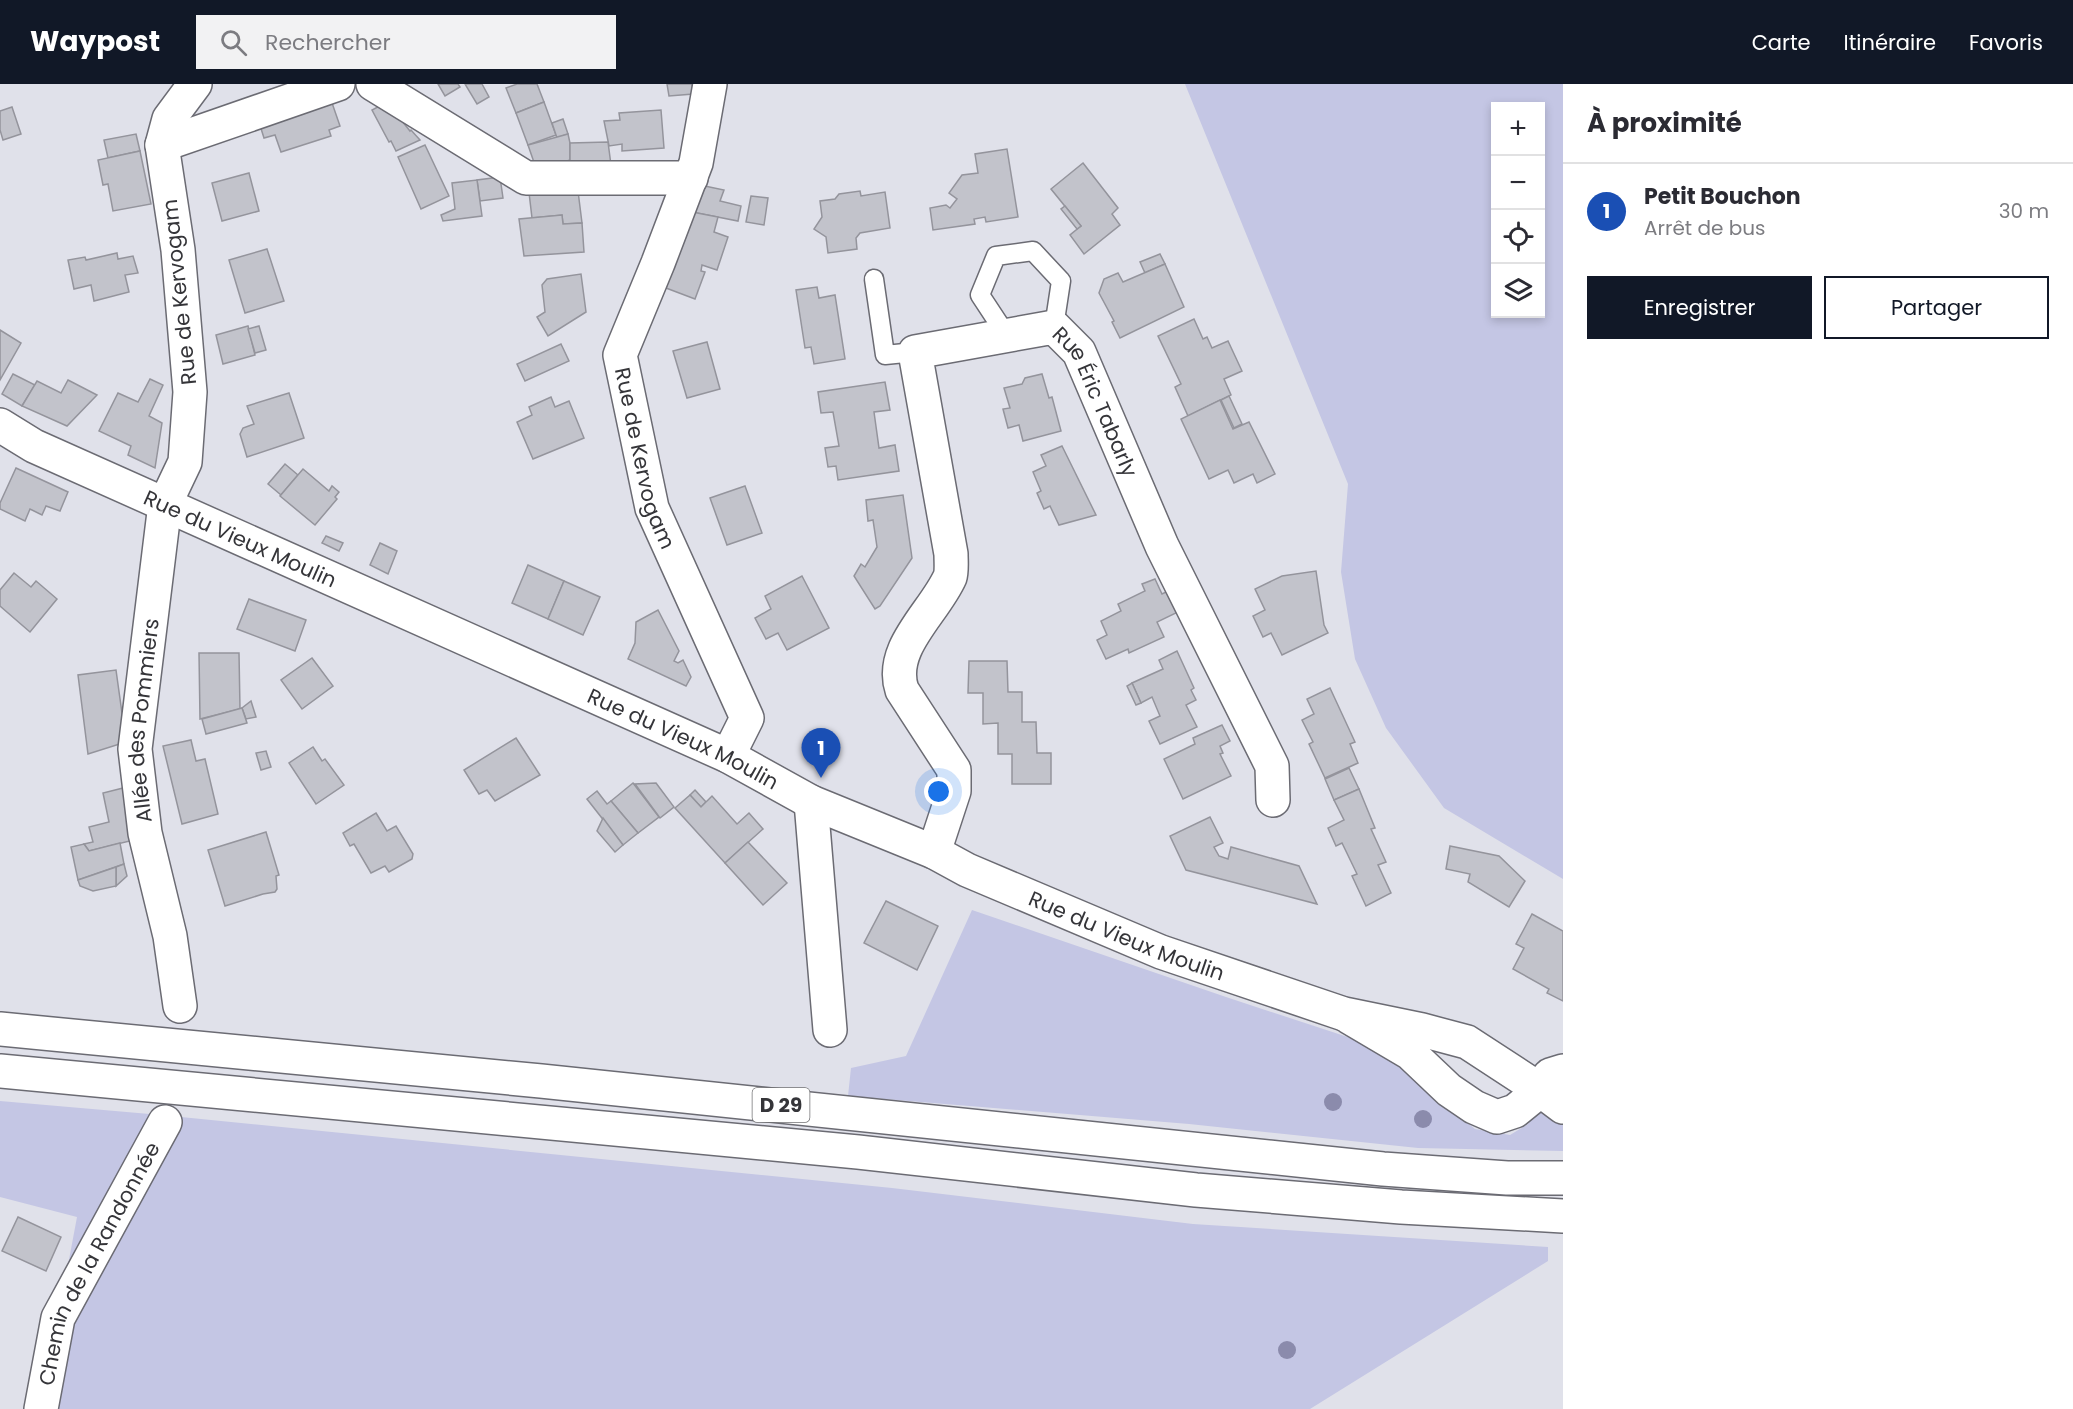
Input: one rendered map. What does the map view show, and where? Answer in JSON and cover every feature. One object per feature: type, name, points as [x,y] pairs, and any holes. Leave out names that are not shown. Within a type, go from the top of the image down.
[{"type":"street","name":"Rue de Kervogam","points":[[165,504],[185,462],[190,392],[178,250],[162,145],[169,119],[195,84]]},
{"type":"street","points":[[162,145],[339,84]]},
{"type":"street","points":[[373,84],[526,178],[691,178]]},
{"type":"street","name":"Rue de Kervogam","points":[[710,84],[696,163],[620,355],[652,508],[747,718],[728,756]]},
{"type":"street","name":"Rue Éric Tabarly","points":[[915,352],[1054,327],[1079,352],[1162,546],[1272,766],[1274,800]]},
{"type":"street","points":[[915,352],[951,554],[951,576],[908,643],[898,677],[902,690],[954,770],[954,791],[934,852]]},
{"type":"street","name":"Rue du Vieux Moulin","points":[[0,425],[34,446],[728,756],[811,802],[934,852],[967,870],[1161,952],[1344,1014],[1467,1042],[1555,1089]]},
{"type":"street","name":"Allée des Pommiers","points":[[165,504],[135,749],[145,833],[170,936],[180,1006]]},
{"type":"street","points":[[811,802],[830,1030]]},
{"type":"street","points":[[1344,1014],[1410,1053],[1449,1090],[1474,1107],[1497,1118],[1555,1089]]},
{"type":"street","name":"D 29","points":[[0,1029],[529,1080],[1383,1169],[1508,1178],[1563,1178]]},
{"type":"street","name":"D 29","points":[[0,1071],[858,1152],[1196,1190],[1401,1207],[1563,1216]]},
{"type":"street","name":"Chemin de la Randonnée","points":[[41,1409],[58,1318],[165,1122]]},
{"type":"lane","points":[[1007,336],[980,295],[996,256],[1033,251],[1061,281],[1054,327]]},
{"type":"lane","points":[[874,279],[885,355],[915,352]]},
{"type":"shaded area","points":[[1185,84],[1563,84],[1563,879],[1444,808],[1386,728],[1355,659],[1341,572],[1348,484]]},
{"type":"shaded area","points":[[972,910],[1375,1046],[1475,1129],[1510,1135],[1528,1124],[1541,1107],[1563,1125],[1563,1151],[1418,1148],[1189,1124],[848,1096],[851,1068],[906,1056]]},
{"type":"shaded area","points":[[0,1101],[892,1188],[1193,1224],[1548,1247],[1548,1261],[1310,1409],[41,1409],[77,1217],[0,1197]]},
{"type":"building","points":[[438,84],[458,84],[460,87],[445,96]]},
{"type":"building","points":[[465,84],[482,84],[489,97],[477,104]]},
{"type":"building","points":[[517,84],[537,84],[544,102],[516,113],[506,88]]},
{"type":"building","points":[[667,84],[692,84],[693,94],[669,96]]},
{"type":"building","points":[[331,100],[340,126],[329,130],[331,136],[281,152],[275,135],[264,138],[258,119]]},
{"type":"building","points":[[387,102],[420,140],[396,151],[372,110]]},
{"type":"building","points":[[544,102],[556,135],[528,145],[516,113]]},
{"type":"building","points":[[12,107],[21,134],[3,140],[0,130],[0,111]]},
{"type":"building","points":[[661,110],[664,148],[622,151],[622,144],[609,146],[604,121],[620,120],[619,113]]},
{"type":"building","points":[[563,119],[568,134],[557,138],[552,123]]},
{"type":"building","points":[[136,134],[140,151],[108,158],[104,140]]},
{"type":"building","points":[[568,134],[570,160],[537,171],[528,145]]},
{"type":"building","points":[[608,142],[611,165],[570,166],[570,143]]},
{"type":"building","points":[[425,145],[449,196],[421,209],[398,157]]},
{"type":"building","points":[[1007,149],[1018,217],[986,222],[985,217],[974,219],[975,224],[933,230],[930,208],[946,205],[950,208],[957,199],[949,193],[962,175],[978,173],[975,154]]},
{"type":"building","points":[[140,151],[151,204],[113,211],[108,184],[103,185],[98,160]]},
{"type":"building","points":[[1083,163],[1118,208],[1112,214],[1120,225],[1084,254],[1070,235],[1081,226],[1051,189]]},
{"type":"building","points":[[249,173],[259,211],[222,221],[212,183]]},
{"type":"building","points":[[500,177],[503,198],[480,201],[477,180]]},
{"type":"building","points":[[477,180],[482,216],[443,221],[441,215],[455,209],[452,183]]},
{"type":"building","points":[[577,183],[582,223],[563,224],[562,215],[532,218],[528,184]]},
{"type":"building","points":[[700,185],[724,190],[720,201],[741,206],[738,221],[692,212]]},
{"type":"building","points":[[860,191],[861,196],[885,192],[890,228],[860,233],[856,238],[857,249],[828,253],[826,237],[814,229],[822,217],[820,201],[835,199],[839,194]]},
{"type":"building","points":[[751,196],[768,198],[764,225],[746,222]]},
{"type":"building","points":[[1065,206],[1081,226],[1077,229],[1061,209]]},
{"type":"building","points":[[692,212],[718,217],[714,232],[728,237],[717,270],[702,265],[701,271],[705,272],[695,299],[666,288]]},
{"type":"building","points":[[562,215],[563,224],[582,223],[584,252],[524,256],[519,219]]},
{"type":"building","points":[[267,249],[284,301],[245,313],[229,260]]},
{"type":"building","points":[[117,253],[118,259],[133,256],[138,273],[125,275],[129,292],[94,301],[91,285],[74,289],[68,260],[85,257],[86,260]]},
{"type":"building","points":[[1160,254],[1165,264],[1145,273],[1140,262]]},
{"type":"building","points":[[1165,264],[1184,307],[1120,338],[1099,293],[1104,279],[1118,273],[1123,282]]},
{"type":"building","points":[[581,274],[586,312],[548,336],[537,317],[545,312],[542,285],[547,279]]},
{"type":"building","points":[[817,287],[819,298],[835,295],[845,359],[814,364],[811,347],[805,348],[796,290]]},
{"type":"building","points":[[1194,319],[1203,339],[1207,337],[1212,348],[1228,341],[1242,371],[1224,379],[1231,395],[1188,416],[1175,387],[1181,384],[1158,336]]},
{"type":"building","points":[[248,326],[255,355],[223,364],[216,335]]},
{"type":"building","points":[[259,326],[266,350],[255,353],[248,329]]},
{"type":"building","points":[[0,330],[21,343],[0,380]]},
{"type":"building","points":[[707,342],[720,389],[687,398],[673,351]]},
{"type":"building","points":[[561,344],[569,361],[525,381],[517,364]]},
{"type":"building","points":[[13,374],[35,385],[22,406],[2,394]]},
{"type":"building","points":[[1042,374],[1049,398],[1052,397],[1061,431],[1023,441],[1019,425],[1008,428],[1003,409],[1010,408],[1004,388],[1022,384],[1025,378]]},
{"type":"building","points":[[150,379],[163,385],[149,416],[162,423],[155,468],[128,455],[131,446],[99,431],[118,393],[138,402]]},
{"type":"building","points":[[68,380],[97,395],[67,426],[22,406],[37,381],[61,393]]},
{"type":"building","points":[[885,382],[890,410],[874,412],[879,448],[895,445],[899,471],[838,480],[836,466],[828,467],[825,448],[839,446],[833,412],[821,413],[818,392]]},
{"type":"building","points":[[289,393],[304,438],[247,457],[240,434],[243,428],[254,424],[247,406]]},
{"type":"building","points":[[1229,396],[1242,424],[1234,428],[1221,400]]},
{"type":"building","points":[[551,397],[555,407],[569,401],[584,438],[533,459],[517,422],[532,415],[529,407]]},
{"type":"building","points":[[1220,400],[1233,429],[1249,422],[1275,474],[1257,483],[1253,474],[1234,483],[1228,470],[1209,479],[1181,419]]},
{"type":"building","points":[[1062,446],[1096,515],[1059,525],[1050,506],[1044,509],[1037,493],[1041,491],[1033,472],[1046,466],[1041,455]]},
{"type":"building","points":[[285,464],[298,475],[281,495],[268,484]]},
{"type":"building","points":[[16,468],[68,492],[60,511],[46,506],[42,515],[30,509],[25,521],[0,509],[0,503]]},
{"type":"building","points":[[303,469],[329,491],[332,486],[339,492],[335,497],[337,499],[315,525],[280,496]]},
{"type":"building","points":[[745,486],[762,533],[727,545],[710,498]]},
{"type":"building","points":[[903,495],[912,558],[880,606],[875,609],[854,576],[861,564],[865,567],[877,547],[873,520],[868,521],[866,500]]},
{"type":"building","points":[[326,536],[343,543],[339,551],[322,543]]},
{"type":"building","points":[[380,543],[397,551],[388,574],[370,565]]},
{"type":"building","points":[[528,565],[564,581],[548,619],[512,603]]},
{"type":"building","points":[[1316,571],[1324,625],[1328,633],[1282,655],[1271,633],[1263,637],[1253,616],[1265,610],[1255,589],[1282,576]]},
{"type":"building","points":[[14,573],[31,587],[36,581],[57,599],[30,632],[0,606],[0,590]]},
{"type":"building","points":[[802,576],[829,628],[787,650],[778,633],[766,639],[755,618],[771,609],[765,596]]},
{"type":"building","points":[[1155,579],[1162,594],[1168,591],[1178,612],[1157,622],[1164,637],[1129,653],[1128,649],[1106,659],[1097,640],[1107,635],[1101,621],[1121,611],[1118,604],[1145,591],[1142,584]]},
{"type":"building","points":[[564,581],[600,597],[583,635],[548,619]]},
{"type":"building","points":[[249,599],[306,620],[295,651],[237,629]]},
{"type":"building","points":[[658,610],[679,651],[674,661],[678,663],[683,660],[691,677],[686,686],[628,659],[635,643],[636,622]]},
{"type":"building","points":[[1177,651],[1194,688],[1191,690],[1196,700],[1186,705],[1197,727],[1160,744],[1149,721],[1160,716],[1152,697],[1141,703],[1132,683],[1163,669],[1159,660]]},
{"type":"building","points":[[199,653],[239,653],[240,709],[200,719]]},
{"type":"building","points":[[312,658],[333,686],[302,709],[281,680]]},
{"type":"building","points":[[969,661],[1007,661],[1008,692],[1022,692],[1022,722],[1036,722],[1037,753],[1051,753],[1051,784],[1012,784],[1012,754],[998,754],[998,723],[983,724],[983,693],[968,693]]},
{"type":"building","points":[[116,670],[126,742],[88,754],[78,675]]},
{"type":"building","points":[[1132,683],[1141,703],[1136,705],[1127,686]]},
{"type":"building","points":[[1330,688],[1355,742],[1350,744],[1358,763],[1325,778],[1309,744],[1313,742],[1302,720],[1314,714],[1307,699]]},
{"type":"building","points":[[251,701],[256,717],[246,719],[242,708]]},
{"type":"building","points":[[242,708],[247,723],[206,734],[202,719]]},
{"type":"building","points":[[1222,725],[1230,741],[1220,746],[1223,753],[1220,754],[1231,776],[1183,799],[1164,759],[1195,744],[1193,738]]},
{"type":"building","points":[[516,738],[540,775],[495,801],[487,790],[479,794],[464,770]]},
{"type":"building","points":[[191,740],[196,761],[205,759],[218,814],[182,824],[163,746]]},
{"type":"building","points":[[313,747],[322,761],[325,759],[344,785],[316,804],[289,763]]},
{"type":"building","points":[[266,751],[271,767],[261,770],[256,753]]},
{"type":"building","points":[[1349,768],[1359,789],[1334,800],[1325,779]]},
{"type":"building","points":[[633,783],[659,817],[638,833],[611,801]]},
{"type":"building","points":[[656,783],[674,807],[660,818],[635,784]]},
{"type":"building","points":[[131,786],[142,838],[89,851],[84,844],[93,842],[89,827],[109,822],[103,793]]},
{"type":"building","points":[[1359,789],[1375,828],[1371,829],[1386,862],[1378,865],[1391,893],[1366,906],[1352,876],[1357,874],[1342,843],[1336,846],[1328,828],[1344,820],[1334,800]]},
{"type":"building","points":[[695,790],[706,802],[701,807],[690,795]]},
{"type":"building","points":[[597,791],[607,804],[611,801],[638,833],[623,845],[587,799]]},
{"type":"building","points":[[690,795],[701,807],[712,796],[737,824],[749,813],[763,829],[725,863],[675,808]]},
{"type":"building","points":[[376,813],[387,831],[396,826],[413,854],[412,859],[389,872],[385,866],[371,873],[354,844],[350,846],[343,833]]},
{"type":"building","points":[[1210,817],[1223,843],[1214,847],[1219,856],[1228,859],[1231,847],[1299,866],[1317,904],[1186,870],[1170,836]]},
{"type":"building","points":[[603,818],[623,845],[615,852],[597,831]]},
{"type":"building","points":[[266,832],[279,875],[276,876],[277,889],[275,892],[225,906],[208,850]]},
{"type":"building","points":[[748,842],[787,883],[763,905],[725,863]]},
{"type":"building","points":[[120,843],[124,864],[78,880],[71,847],[84,844],[89,851]]},
{"type":"building","points":[[1450,846],[1499,856],[1525,881],[1509,907],[1468,882],[1470,874],[1446,869]]},
{"type":"building","points":[[124,864],[127,876],[116,886],[116,867]]},
{"type":"building","points":[[116,867],[116,886],[93,891],[80,886],[78,880]]},
{"type":"building","points":[[886,901],[938,926],[917,970],[864,943]]},
{"type":"building","points":[[1532,914],[1563,931],[1563,1001],[1547,993],[1549,989],[1513,969],[1524,948],[1516,944]]},
{"type":"building","points":[[18,1217],[61,1237],[46,1271],[2,1251]]},
{"type":"place","name":"Petit Bouchon","points":[[821,778]]}]
